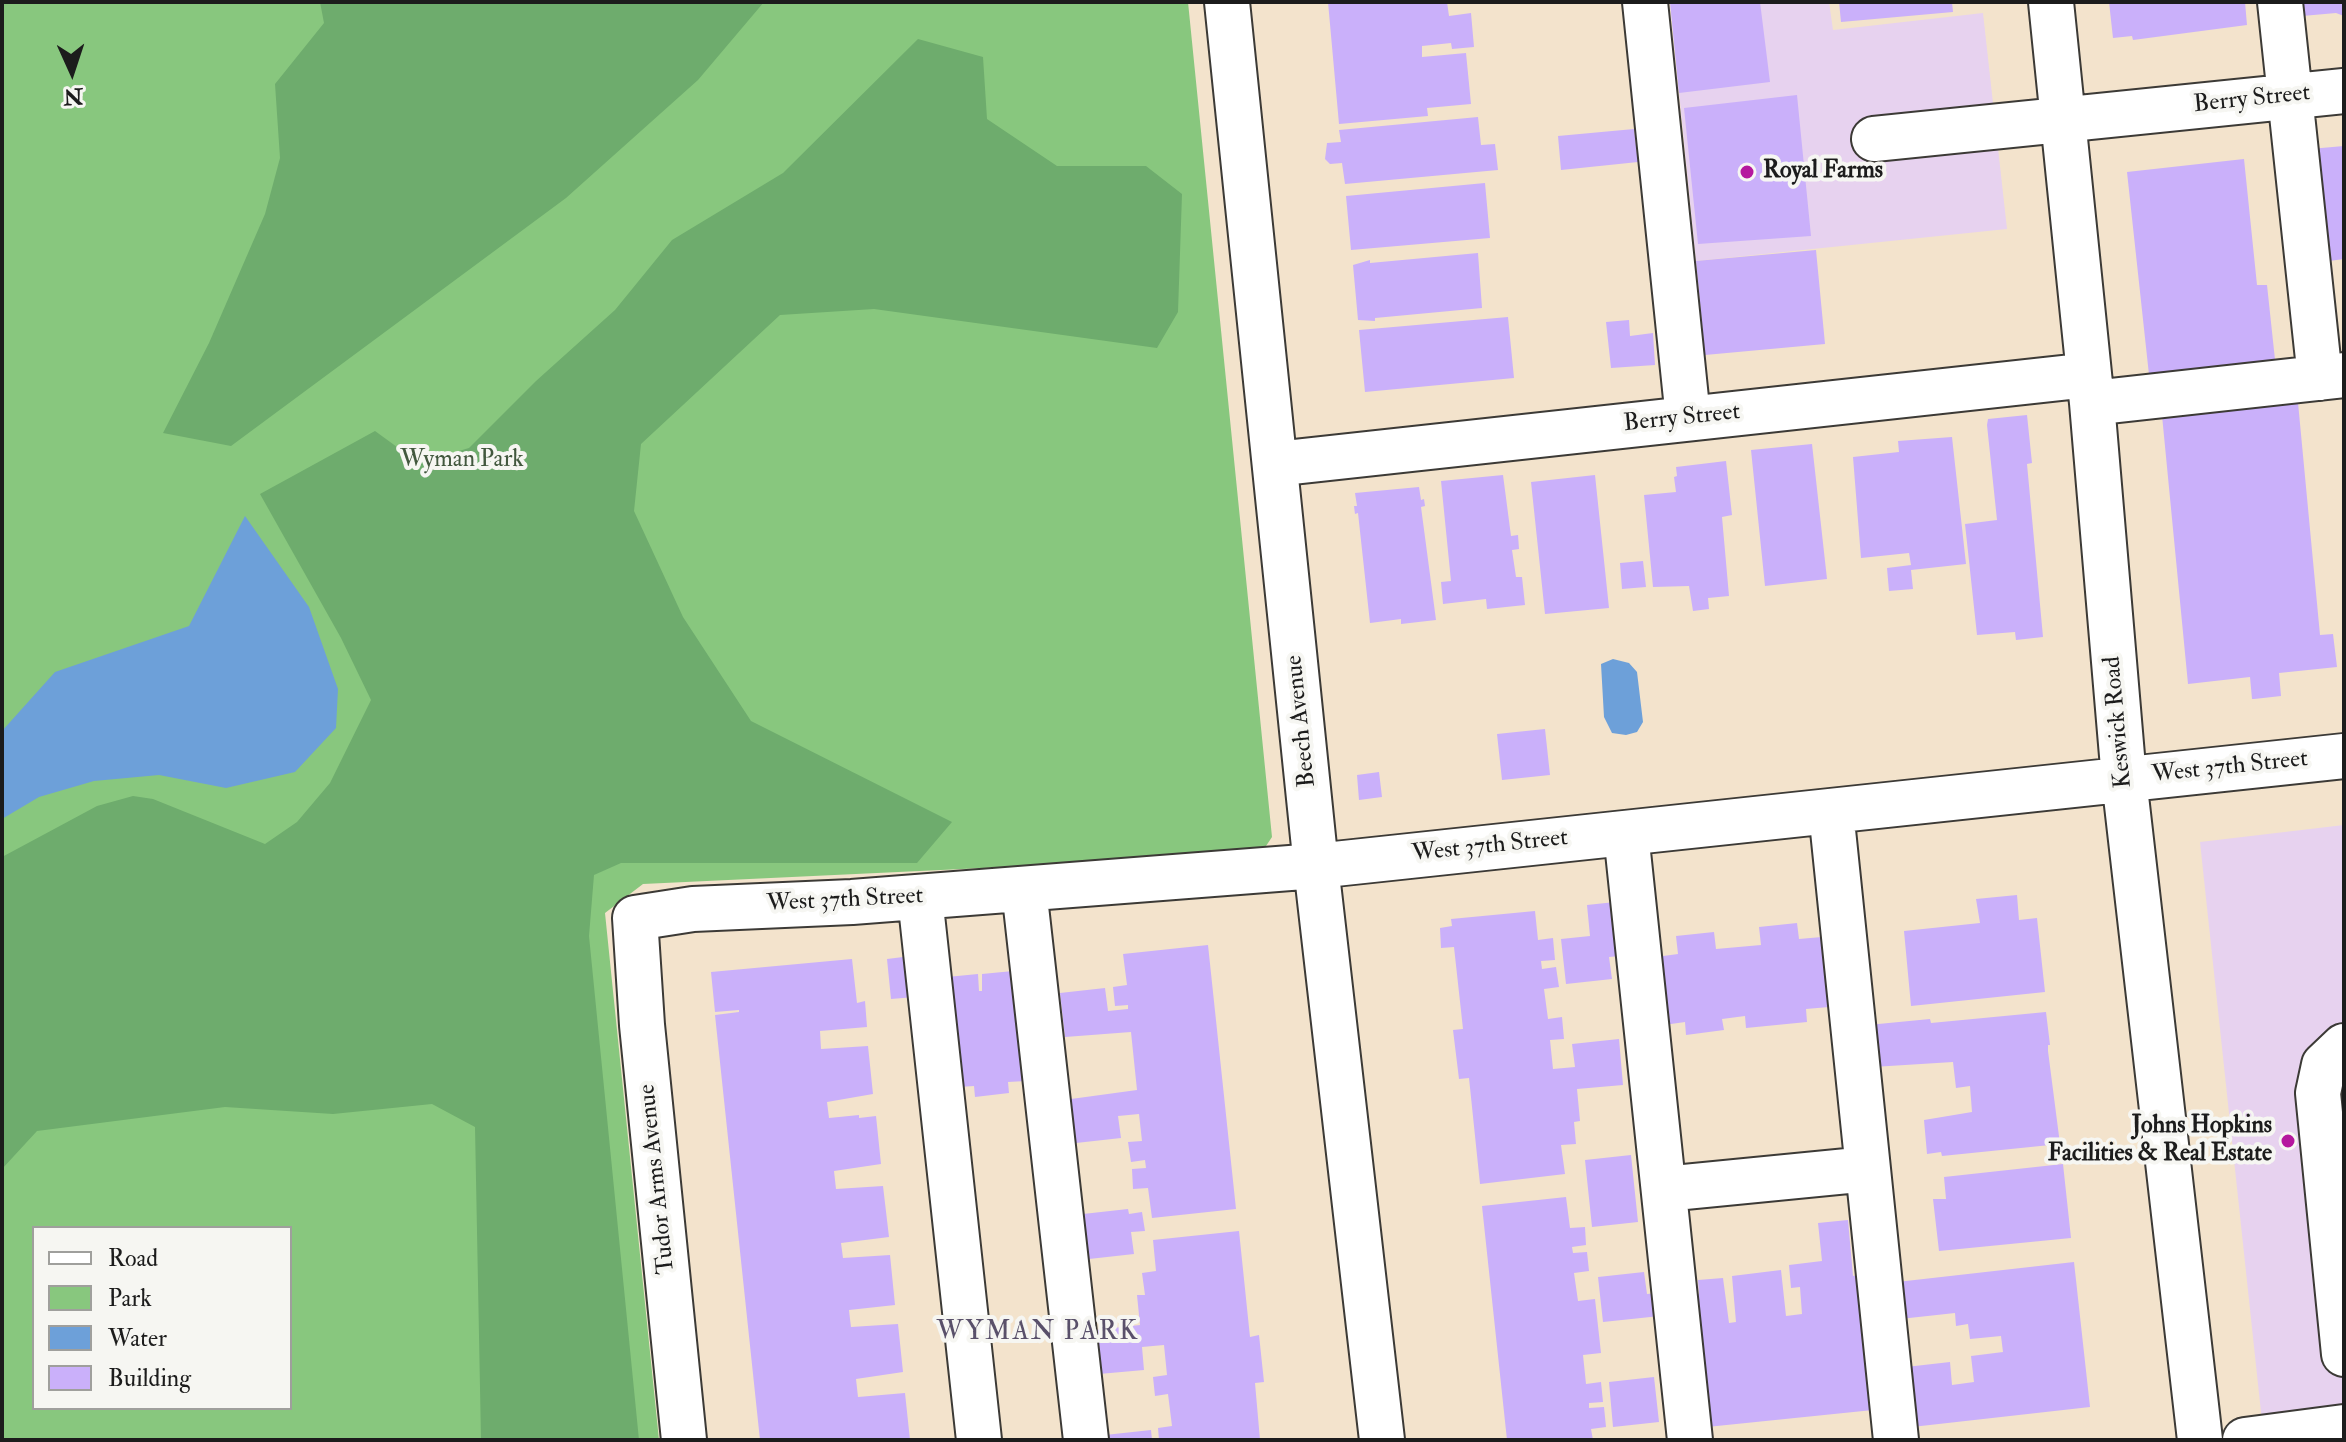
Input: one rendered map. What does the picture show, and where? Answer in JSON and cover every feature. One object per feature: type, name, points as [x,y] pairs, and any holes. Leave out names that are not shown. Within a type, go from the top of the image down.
[{"type":"street","name":"Beech Avenue","points":[[1227,2],[1316,866],[1382,1440]]},
{"type":"street","points":[[1645,2],[1688,418]]},
{"type":"street","name":"Keswick Road","points":[[2051,2],[2065,119],[2124,779],[2200,1440]]},
{"type":"street","points":[[2280,2],[2332,377]]},
{"type":"street","name":"Berry Street","points":[[1874,139],[2344,91]]},
{"type":"street","name":"Berry Street","points":[[1275,464],[1688,418],[2090,389],[2332,377]]},
{"type":"street","name":"West 37th Street","points":[[635,918],[693,909],[920,897],[1316,866],[2344,756]]},
{"type":"street","points":[[1831,811],[1896,1440]]},
{"type":"street","points":[[1626,833],[1690,1440]]},
{"type":"street","points":[[1024,889],[1086,1440]]},
{"type":"street","points":[[920,897],[979,1440]]},
{"type":"street","name":"Tudor Arms Avenue","points":[[635,918],[642,1025],[684,1440]]},
{"type":"street","points":[[2344,1046],[2324,1065],[2318,1093],[2344,1354]]},
{"type":"street","points":[[1664,1189],[1868,1169]]},
{"type":"street","points":[[2245,1440],[2344,1427]]},
{"type":"shaded area","points":[[1670,2],[1829,2],[1833,30],[1983,13],[2007,229],[1696,261]]},
{"type":"shaded area","name":"Johns Hopkins Facilities & Real Estate","points":[[2344,825],[2344,1440],[2264,1440],[2200,842]]},
{"type":"green space","name":"Wyman Park","points":[[2,2],[1188,2],[1272,837],[1260,855],[643,884],[605,913],[659,1440],[2,1440]]},
{"type":"green space","points":[[320,2],[764,2],[698,80],[566,198],[231,446],[163,433],[209,343],[265,214],[280,158],[275,84],[324,23]]},
{"type":"green space","points":[[918,39],[983,57],[987,119],[1057,166],[1146,166],[1182,194],[1178,312],[1157,348],[874,309],[780,315],[641,444],[634,511],[683,617],[751,721],[952,822],[917,863],[621,863],[594,875],[589,936],[639,1440],[481,1440],[475,1127],[432,1104],[333,1114],[225,1107],[37,1131],[2,1169],[2,857],[97,806],[133,796],[153,799],[265,844],[297,822],[330,783],[371,700],[341,638],[260,494],[375,431],[419,463],[469,448],[536,381],[615,310],[672,240],[783,173]]},
{"type":"water","points":[[245,516],[309,607],[338,689],[336,728],[295,772],[226,788],[159,775],[94,781],[39,797],[2,819],[2,731],[55,672],[189,626]]},
{"type":"water","points":[[1613,659],[1629,663],[1637,672],[1643,722],[1637,732],[1626,735],[1612,733],[1604,717],[1601,664]]},
{"type":"building","points":[[1328,2],[1447,2],[1449,16],[1471,13],[1474,47],[1452,49],[1451,43],[1422,46],[1422,57],[1466,53],[1471,104],[1427,108],[1428,116],[1339,124]]},
{"type":"building","points":[[1670,2],[1760,2],[1770,82],[1679,93]]},
{"type":"building","points":[[1839,2],[1952,2],[1953,12],[1841,22]]},
{"type":"building","points":[[2109,2],[2245,2],[2247,25],[2133,40],[2132,36],[2113,38]]},
{"type":"building","points":[[2292,2],[2344,2],[2344,16],[2336,13],[2291,17]]},
{"type":"building","name":"Royal Farms","points":[[1797,95],[1811,236],[1698,244],[1684,108]]},
{"type":"building","points":[[1478,117],[1481,145],[1495,144],[1498,170],[1345,184],[1342,163],[1330,164],[1325,159],[1327,143],[1341,142],[1339,130]]},
{"type":"building","points":[[1634,129],[1638,162],[1561,170],[1558,136]]},
{"type":"building","points":[[2344,146],[2344,259],[2322,262],[2310,149]]},
{"type":"building","points":[[2244,159],[2257,285],[2267,285],[2276,369],[2150,384],[2127,172]]},
{"type":"building","points":[[1485,183],[1490,238],[1351,250],[1346,196]]},
{"type":"building","points":[[1816,250],[1825,344],[1705,355],[1696,261]]},
{"type":"building","points":[[1478,253],[1482,308],[1375,318],[1375,321],[1358,320],[1353,265],[1370,260],[1370,263]]},
{"type":"building","points":[[1508,317],[1514,378],[1365,392],[1359,330]]},
{"type":"building","points":[[1629,320],[1630,336],[1653,333],[1655,365],[1611,368],[1606,322]]},
{"type":"building","points":[[2297,392],[2320,635],[2333,634],[2337,667],[2279,673],[2281,696],[2252,699],[2250,677],[2188,684],[2161,405]]},
{"type":"building","points":[[2027,415],[2032,463],[2027,464],[2043,637],[2016,640],[2015,632],[1977,635],[1965,524],[1997,520],[1988,419]]},
{"type":"building","points":[[1952,437],[1966,564],[1911,570],[1913,589],[1889,591],[1887,568],[1911,565],[1909,553],[1861,558],[1853,457],[1899,452],[1898,441]]},
{"type":"building","points":[[1812,444],[1827,579],[1765,586],[1751,450]]},
{"type":"building","points":[[1726,461],[1732,515],[1722,517],[1729,596],[1708,598],[1709,609],[1693,611],[1689,586],[1653,587],[1644,495],[1676,492],[1676,467]]},
{"type":"building","points":[[1503,475],[1511,536],[1518,535],[1519,549],[1512,550],[1516,577],[1522,577],[1525,605],[1487,609],[1486,599],[1443,604],[1441,582],[1451,581],[1441,481]]},
{"type":"building","points":[[1595,475],[1609,608],[1545,614],[1531,482]]},
{"type":"building","points":[[1419,487],[1425,506],[1421,507],[1436,620],[1401,624],[1401,619],[1370,623],[1358,513],[1355,514],[1354,506],[1357,506],[1355,493]]},
{"type":"building","points":[[1643,561],[1646,587],[1622,589],[1620,563]]},
{"type":"building","points":[[1545,729],[1550,775],[1502,780],[1497,734]]},
{"type":"building","points":[[1379,772],[1382,797],[1359,800],[1357,775]]},
{"type":"building","points":[[2017,895],[2019,920],[2037,918],[2045,992],[1911,1006],[1904,931],[1980,923],[1976,899]]},
{"type":"building","points":[[1615,902],[1620,956],[1609,957],[1612,979],[1566,984],[1561,939],[1590,936],[1587,905]]},
{"type":"building","points":[[1535,911],[1538,940],[1553,938],[1555,960],[1541,961],[1542,969],[1556,967],[1559,987],[1544,989],[1548,1019],[1562,1017],[1564,1039],[1550,1040],[1553,1069],[1575,1067],[1572,1044],[1619,1039],[1623,1085],[1577,1089],[1580,1121],[1574,1122],[1576,1144],[1561,1145],[1565,1174],[1480,1184],[1469,1078],[1459,1079],[1453,1030],[1463,1029],[1454,947],[1441,948],[1440,928],[1452,926],[1451,919]]},
{"type":"building","points":[[1797,923],[1799,939],[1822,937],[1829,1007],[1806,1009],[1807,1022],[1746,1028],[1745,1016],[1722,1019],[1724,1030],[1686,1035],[1685,1022],[1664,1025],[1656,957],[1678,954],[1676,936],[1714,932],[1716,949],[1761,945],[1759,927]]},
{"type":"building","points":[[1208,945],[1236,1209],[1152,1218],[1148,1188],[1133,1189],[1132,1169],[1146,1168],[1145,1160],[1131,1162],[1128,1142],[1142,1141],[1139,1114],[1118,1116],[1121,1138],[1076,1143],[1071,1099],[1137,1090],[1131,1032],[1065,1037],[1060,993],[1105,988],[1108,1011],[1128,1009],[1128,1005],[1115,1006],[1113,987],[1127,985],[1123,954]]},
{"type":"building","points":[[911,956],[915,997],[891,999],[887,959]]},
{"type":"building","points":[[852,959],[857,1003],[865,1001],[867,1027],[820,1031],[821,1049],[868,1046],[873,1094],[827,1102],[829,1118],[876,1116],[881,1164],[834,1171],[836,1189],[883,1186],[889,1237],[841,1243],[843,1258],[890,1255],[895,1305],[849,1310],[850,1319],[851,1327],[898,1324],[903,1372],[856,1379],[858,1397],[905,1393],[910,1440],[760,1440],[715,1015],[739,1010],[715,1012],[711,972]]},
{"type":"building","points":[[1013,971],[1026,1081],[1008,1082],[1009,1093],[975,1097],[974,1086],[959,1087],[947,977],[978,974],[979,991],[982,991],[982,974]]},
{"type":"building","points":[[2046,1012],[2060,1144],[1942,1156],[1941,1152],[1927,1154],[1924,1120],[1972,1112],[1970,1086],[1956,1088],[1953,1062],[1873,1067],[1868,1025],[1930,1019],[1931,1023]]},
{"type":"building","points":[[1631,1155],[1638,1222],[1592,1227],[1585,1160]]},
{"type":"building","points":[[2063,1164],[2071,1238],[1939,1251],[1933,1199],[1946,1199],[1944,1177]]},
{"type":"building","points":[[1566,1197],[1570,1228],[1585,1227],[1586,1245],[1572,1247],[1573,1253],[1587,1252],[1589,1271],[1574,1273],[1578,1301],[1595,1299],[1601,1353],[1583,1355],[1586,1384],[1601,1382],[1603,1402],[1589,1403],[1589,1408],[1604,1407],[1606,1427],[1591,1429],[1593,1440],[1507,1440],[1482,1206]]},
{"type":"building","points":[[1128,1209],[1129,1214],[1142,1212],[1145,1231],[1131,1232],[1134,1254],[1089,1259],[1083,1214]]},
{"type":"building","points":[[1848,1220],[1853,1276],[1858,1275],[1873,1410],[1707,1427],[1694,1295],[1699,1294],[1698,1280],[1723,1278],[1729,1323],[1736,1322],[1732,1276],[1781,1270],[1786,1316],[1802,1314],[1800,1287],[1791,1288],[1789,1265],[1822,1261],[1818,1223]]},
{"type":"building","points":[[1239,1231],[1250,1337],[1259,1335],[1264,1382],[1255,1383],[1260,1440],[1159,1440],[1158,1428],[1172,1426],[1168,1394],[1155,1396],[1153,1377],[1167,1375],[1164,1345],[1142,1347],[1144,1370],[1099,1374],[1095,1330],[1140,1325],[1137,1295],[1145,1295],[1142,1273],[1156,1271],[1153,1240]]},
{"type":"building","points":[[2074,1262],[2090,1407],[1912,1427],[1906,1367],[1950,1362],[1952,1385],[1974,1382],[1971,1356],[2003,1352],[2001,1336],[1970,1339],[1968,1324],[1956,1326],[1955,1313],[1900,1319],[1897,1282]]},
{"type":"building","points":[[1644,1272],[1647,1294],[1658,1293],[1660,1316],[1603,1322],[1598,1277]]},
{"type":"building","points":[[1654,1377],[1659,1422],[1613,1427],[1609,1382]]},
{"type":"building","points":[[1151,1430],[1152,1440],[1106,1440],[1105,1435]]},
{"type":"place","name":"Royal Farms","points":[[1747,172]]},
{"type":"place","name":"Johns Hopkins Facilities & Real Estate","points":[[2288,1141]]},
{"type":"district","name":"WYMAN PARK","points":[[1038,1333]]}]
